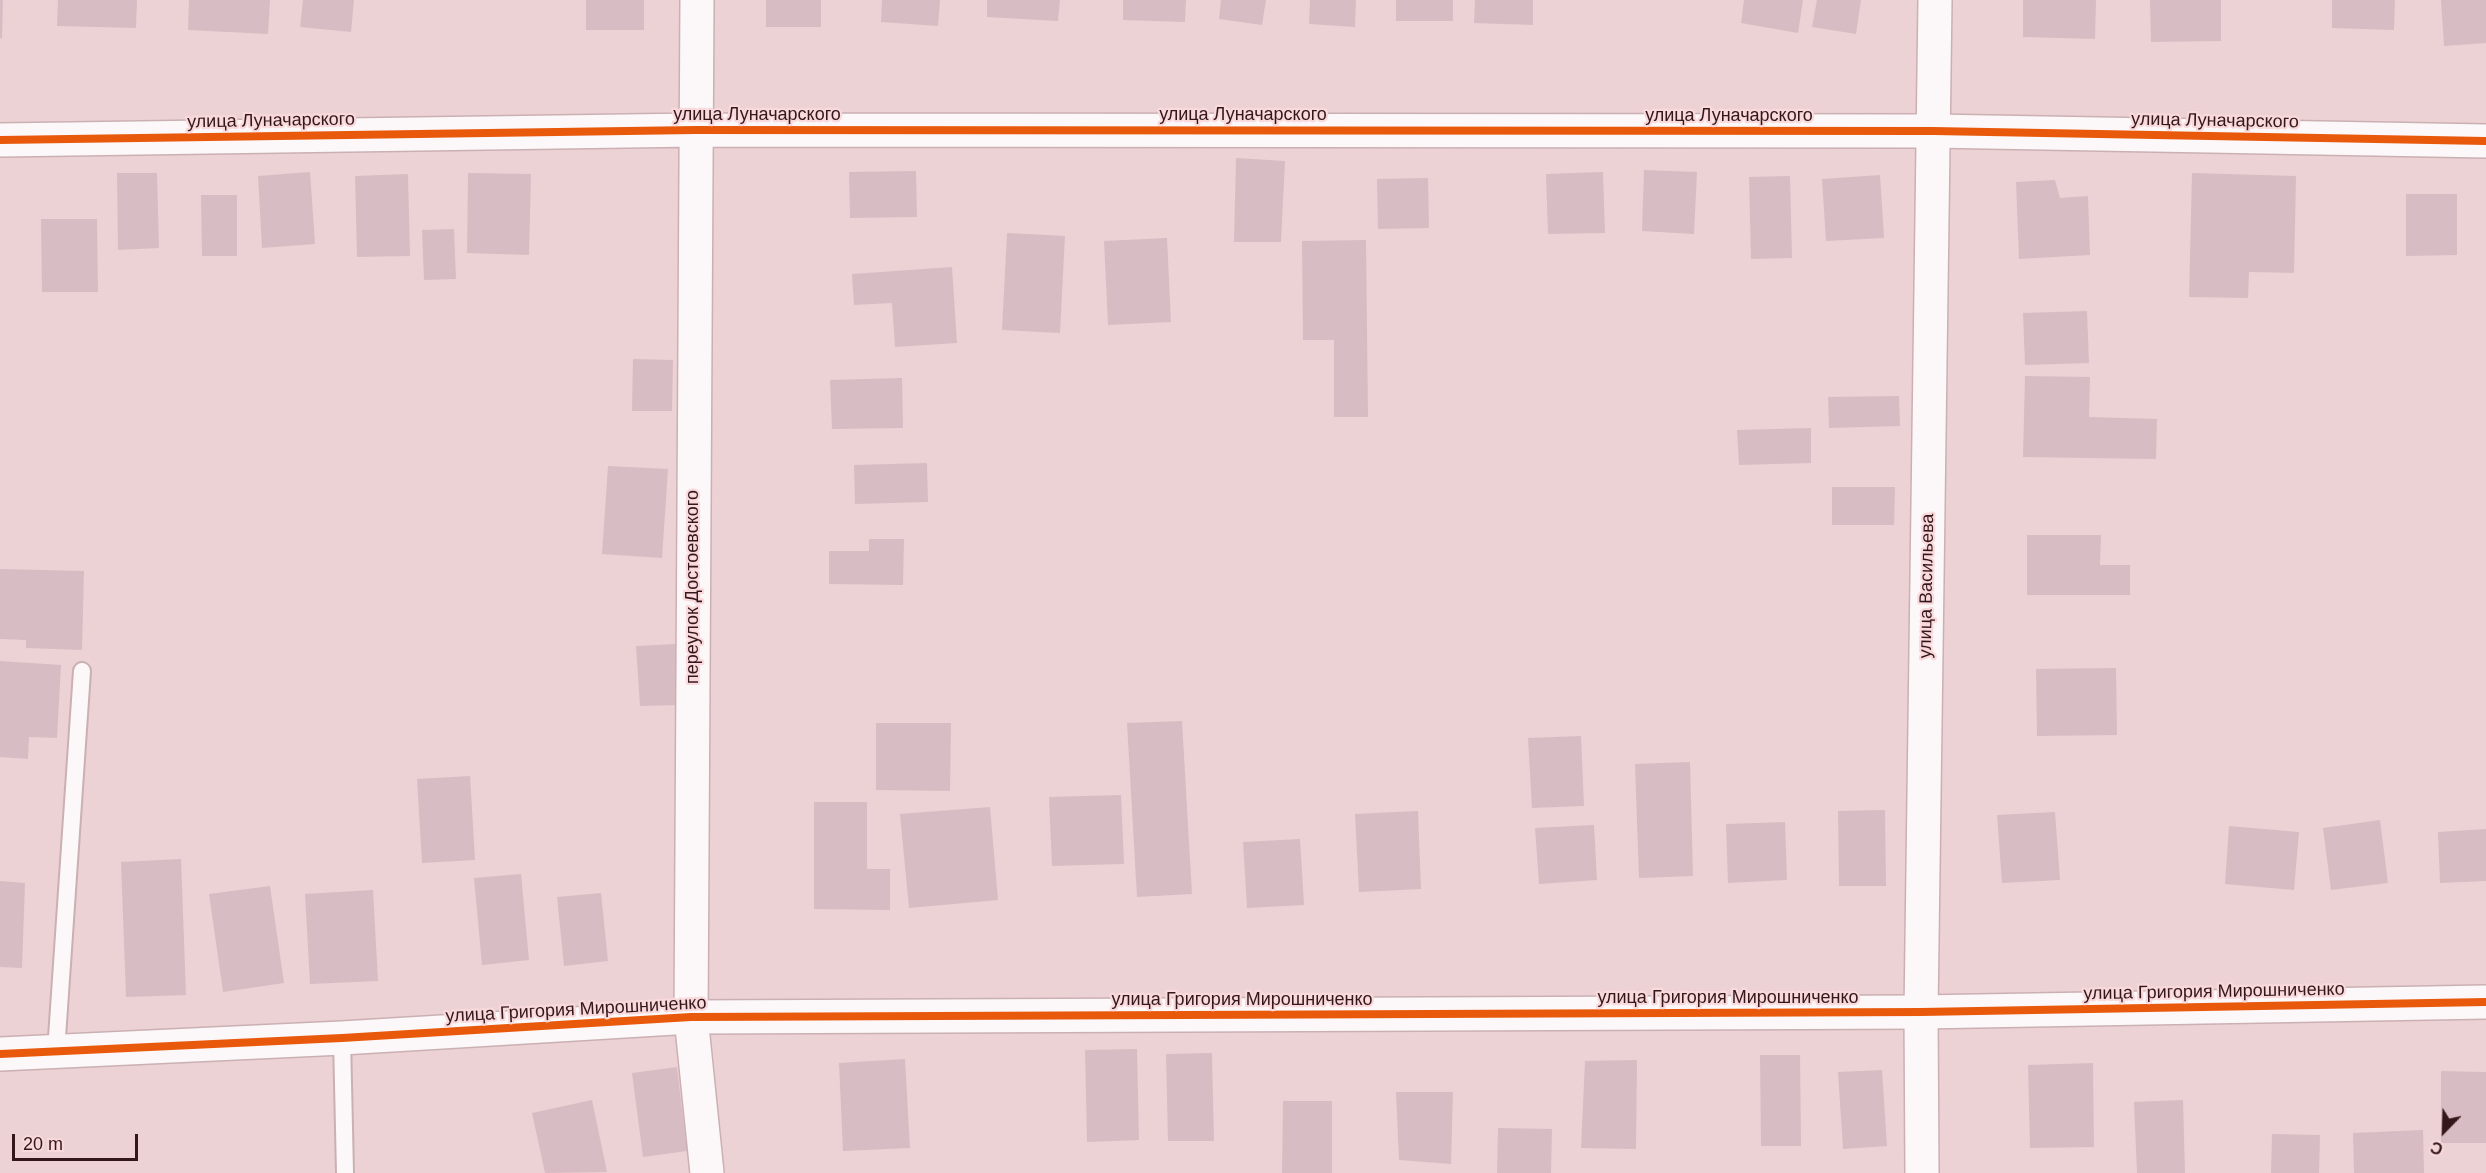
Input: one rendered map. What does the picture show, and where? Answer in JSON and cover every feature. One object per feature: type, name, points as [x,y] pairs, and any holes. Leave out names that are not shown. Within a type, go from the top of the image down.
[{"type":"street","name":"переулок Достоевского","points":[[697,0],[691,1017],[707,1173]]},
{"type":"street","name":"улица Васильева","points":[[1922,1173],[1921,1012],[1935,0]]},
{"type":"street","name":"улица Луначарского","points":[[0,140],[696,130],[1933,131],[2486,141]]},
{"type":"street","name":"улица Григория Мирошниченко","points":[[0,1054],[342,1038],[691,1017],[1921,1012],[2486,1002]]},
{"type":"lane","points":[[56,1052],[82,671]]},
{"type":"lane","points":[[342,1038],[345,1173]]},
{"type":"building","points":[[0,0],[3,0],[2,39],[0,38]]},
{"type":"building","points":[[58,0],[137,0],[136,28],[57,26]]},
{"type":"building","points":[[189,0],[270,0],[268,34],[188,30]]},
{"type":"building","points":[[303,0],[354,0],[351,32],[300,27]]},
{"type":"building","points":[[586,0],[644,0],[644,30],[586,30]]},
{"type":"building","points":[[766,0],[821,0],[821,27],[766,27]]},
{"type":"building","points":[[882,0],[940,0],[938,26],[881,22]]},
{"type":"building","points":[[987,0],[1060,0],[1058,21],[987,17]]},
{"type":"building","points":[[1123,0],[1186,0],[1185,22],[1123,20]]},
{"type":"building","points":[[1221,0],[1266,0],[1262,25],[1219,19]]},
{"type":"building","points":[[1310,0],[1356,0],[1355,27],[1309,24]]},
{"type":"building","points":[[1396,0],[1453,0],[1453,21],[1396,21]]},
{"type":"building","points":[[1475,0],[1533,0],[1533,25],[1474,23]]},
{"type":"building","points":[[1744,0],[1803,0],[1798,33],[1741,23]]},
{"type":"building","points":[[1817,0],[1861,0],[1856,34],[1812,27]]},
{"type":"building","points":[[2023,0],[2096,0],[2095,39],[2023,37]]},
{"type":"building","points":[[2150,0],[2221,0],[2221,41],[2151,42]]},
{"type":"building","points":[[2332,0],[2395,0],[2394,30],[2332,28]]},
{"type":"building","points":[[2441,0],[2486,0],[2486,43],[2444,46]]},
{"type":"building","points":[[1236,158],[1285,161],[1281,242],[1234,242]]},
{"type":"building","points":[[1644,170],[1697,172],[1694,234],[1642,231]]},
{"type":"building","points":[[916,171],[917,217],[850,218],[849,172]]},
{"type":"building","points":[[310,172],[315,244],[262,248],[258,176]]},
{"type":"building","points":[[1603,172],[1605,233],[1548,234],[1546,174]]},
{"type":"building","points":[[117,173],[157,173],[159,248],[118,250]]},
{"type":"building","points":[[468,173],[531,174],[529,255],[467,253]]},
{"type":"building","points":[[2192,173],[2296,176],[2294,273],[2249,272],[2248,298],[2189,297]]},
{"type":"building","points":[[408,174],[410,256],[357,257],[355,176]]},
{"type":"building","points":[[1880,175],[1884,238],[1826,241],[1822,179]]},
{"type":"building","points":[[1790,176],[1792,258],[1751,259],[1749,177]]},
{"type":"building","points":[[1428,178],[1429,228],[1378,229],[1377,179]]},
{"type":"building","points":[[2055,180],[2060,198],[2088,196],[2090,255],[2019,259],[2016,182]]},
{"type":"building","points":[[2406,194],[2457,194],[2457,255],[2406,256]]},
{"type":"building","points":[[201,195],[237,195],[237,256],[202,256]]},
{"type":"building","points":[[41,219],[97,219],[98,292],[42,292]]},
{"type":"building","points":[[454,229],[456,279],[424,280],[422,230]]},
{"type":"building","points":[[1007,233],[1065,236],[1060,333],[1002,330]]},
{"type":"building","points":[[1167,238],[1171,322],[1108,325],[1104,241]]},
{"type":"building","points":[[1366,240],[1368,417],[1334,417],[1334,340],[1303,340],[1302,241]]},
{"type":"building","points":[[952,267],[957,343],[895,347],[892,303],[854,305],[852,274]]},
{"type":"building","points":[[2087,311],[2089,363],[2025,365],[2023,313]]},
{"type":"building","points":[[633,359],[673,360],[672,411],[632,411]]},
{"type":"building","points":[[2025,376],[2090,377],[2089,417],[2157,419],[2156,459],[2023,457]]},
{"type":"building","points":[[902,378],[903,428],[832,429],[830,380]]},
{"type":"building","points":[[1899,396],[1900,426],[1829,428],[1828,397]]},
{"type":"building","points":[[1811,428],[1811,463],[1739,465],[1737,430]]},
{"type":"building","points":[[927,463],[928,502],[855,504],[854,465]]},
{"type":"building","points":[[608,466],[668,469],[662,558],[602,554]]},
{"type":"building","points":[[1832,487],[1895,487],[1894,525],[1832,525]]},
{"type":"building","points":[[2027,535],[2101,535],[2100,565],[2130,565],[2130,595],[2027,595]]},
{"type":"building","points":[[869,539],[904,539],[903,585],[829,584],[829,551],[869,551]]},
{"type":"building","points":[[0,569],[84,571],[82,650],[26,648],[26,640],[0,639]]},
{"type":"building","points":[[677,644],[680,705],[640,706],[636,646]]},
{"type":"building","points":[[0,661],[61,665],[57,738],[29,737],[28,759],[0,757]]},
{"type":"building","points":[[2116,668],[2117,735],[2037,736],[2036,669]]},
{"type":"building","points":[[1182,721],[1192,894],[1137,897],[1127,723]]},
{"type":"building","points":[[876,723],[951,723],[950,791],[876,790]]},
{"type":"building","points":[[1581,736],[1584,806],[1532,808],[1528,738]]},
{"type":"building","points":[[1690,762],[1693,876],[1639,878],[1635,764]]},
{"type":"building","points":[[470,776],[475,860],[422,863],[417,779]]},
{"type":"building","points":[[1121,795],[1124,864],[1052,866],[1049,797]]},
{"type":"building","points":[[814,802],[867,802],[867,869],[890,869],[890,910],[814,909]]},
{"type":"building","points":[[990,807],[998,900],[909,908],[900,814]]},
{"type":"building","points":[[1885,810],[1886,886],[1839,886],[1838,811]]},
{"type":"building","points":[[1418,811],[1421,889],[1359,892],[1355,814]]},
{"type":"building","points":[[2055,812],[2060,880],[2002,883],[1997,815]]},
{"type":"building","points":[[2380,820],[2388,883],[2331,890],[2323,828]]},
{"type":"building","points":[[1785,822],[1787,880],[1728,883],[1726,824]]},
{"type":"building","points":[[1594,825],[1597,880],[1539,884],[1535,828]]},
{"type":"building","points":[[2229,826],[2299,832],[2294,890],[2225,884]]},
{"type":"building","points":[[2486,829],[2486,881],[2440,883],[2438,832]]},
{"type":"building","points":[[1300,839],[1304,905],[1247,908],[1243,842]]},
{"type":"building","points":[[181,859],[186,995],[126,997],[121,862]]},
{"type":"building","points":[[521,874],[529,960],[482,965],[474,878]]},
{"type":"building","points":[[0,881],[25,883],[22,968],[0,967]]},
{"type":"building","points":[[270,886],[284,983],[223,992],[209,894]]},
{"type":"building","points":[[373,890],[378,981],[310,984],[305,894]]},
{"type":"building","points":[[601,893],[608,961],[564,966],[557,897]]},
{"type":"building","points":[[1137,1049],[1139,1140],[1087,1142],[1085,1050]]},
{"type":"building","points":[[1212,1053],[1214,1141],[1168,1141],[1166,1054]]},
{"type":"building","points":[[1760,1055],[1800,1055],[1801,1146],[1761,1146]]},
{"type":"building","points":[[905,1059],[910,1148],[843,1151],[839,1063]]},
{"type":"building","points":[[1637,1060],[1636,1149],[1581,1148],[1585,1061]]},
{"type":"building","points":[[2093,1063],[2094,1147],[2030,1148],[2028,1065]]},
{"type":"building","points":[[677,1067],[687,1151],[643,1157],[632,1073]]},
{"type":"building","points":[[1882,1070],[1887,1146],[1843,1149],[1838,1072]]},
{"type":"building","points":[[2441,1071],[2486,1072],[2486,1143],[2441,1143]]},
{"type":"building","points":[[1396,1092],[1453,1092],[1451,1164],[1399,1160]]},
{"type":"building","points":[[592,1100],[607,1172],[545,1173],[532,1113]]},
{"type":"building","points":[[2183,1100],[2185,1173],[2137,1173],[2134,1102]]},
{"type":"building","points":[[1283,1101],[1332,1101],[1332,1173],[1282,1173]]},
{"type":"building","points":[[1498,1128],[1552,1129],[1551,1173],[1497,1173]]},
{"type":"building","points":[[2423,1130],[2424,1173],[2354,1173],[2353,1133]]},
{"type":"building","points":[[2272,1134],[2320,1135],[2319,1173],[2271,1173]]},
{"type":"cycle path","points":[[0,140],[696,130],[1933,131],[2486,141]]},
{"type":"cycle path","points":[[0,1054],[342,1038],[691,1017],[1921,1012],[2486,1002]]}]
